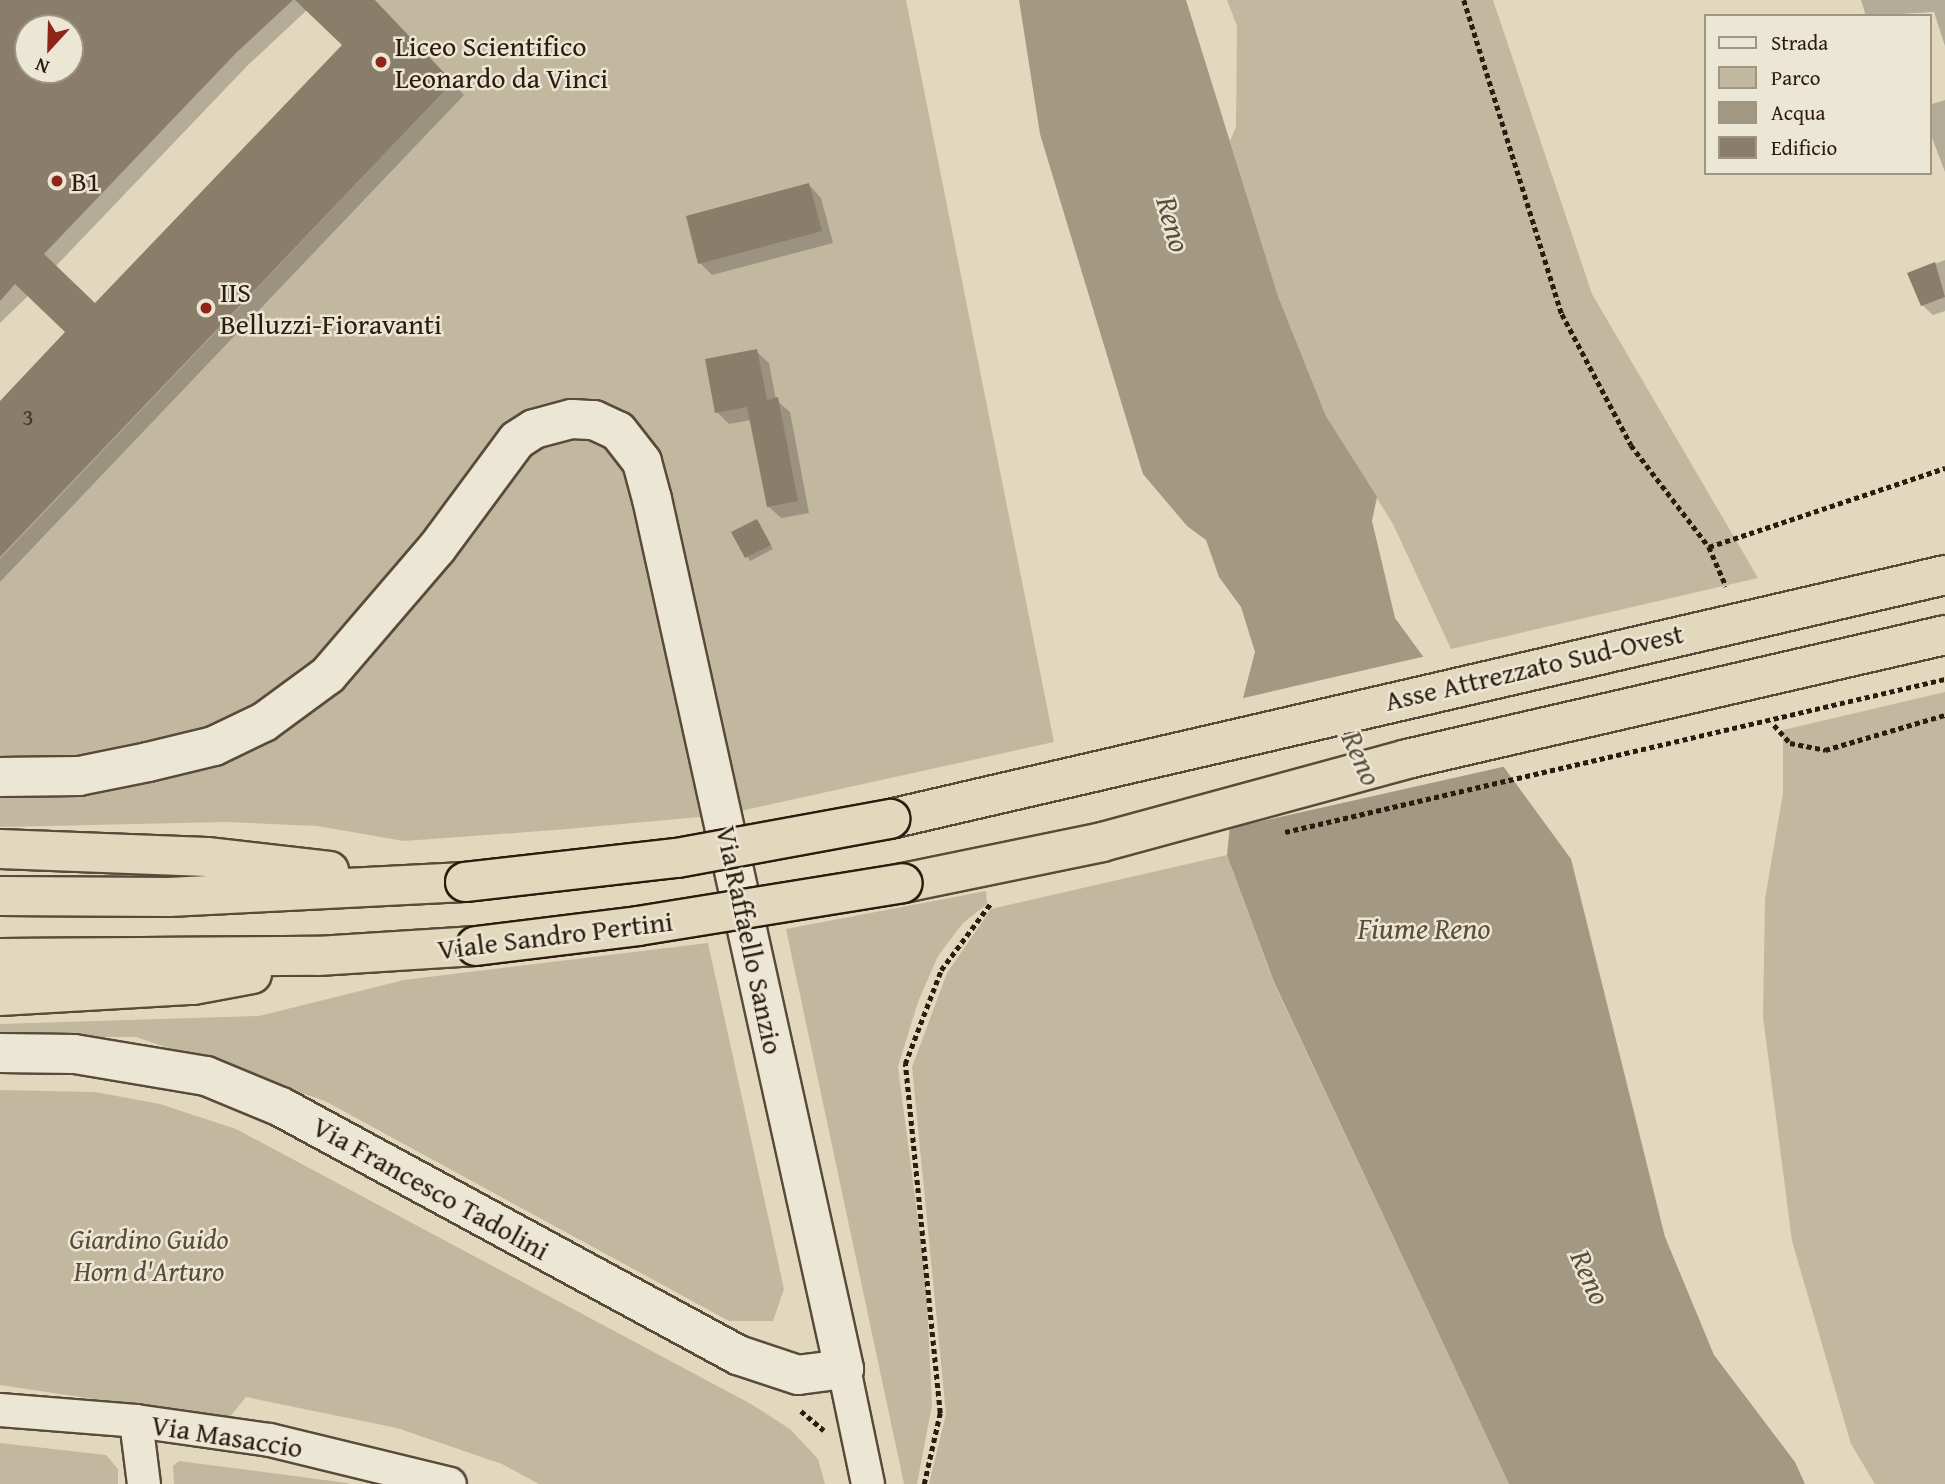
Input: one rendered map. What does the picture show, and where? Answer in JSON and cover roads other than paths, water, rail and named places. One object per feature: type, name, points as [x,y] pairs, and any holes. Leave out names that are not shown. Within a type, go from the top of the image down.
[{"type":"highway","name":"Asse Attrezzato Sud-Ovest","points":[[418,883],[465,882],[677,858],[890,819],[1084,776],[1390,701],[1945,575]]},
{"type":"highway","name":"Viale Sandro Pertini","points":[[0,958],[318,956],[476,946],[766,907],[903,883],[1102,842],[1407,759],[1945,635]]},
{"type":"highway","points":[[0,849],[206,858],[418,883]]},
{"type":"highway","points":[[0,896],[169,897],[418,883]]},
{"type":"highway","points":[[0,996],[193,985],[318,956]]},
{"type":"street","name":"Via Raffaello Sanzio","points":[[0,777],[79,776],[148,762],[214,746],[264,722],[328,675],[437,548],[517,440],[554,423],[594,420],[618,431],[632,445],[652,499],[869,1484]]},
{"type":"street","name":"Via Francesco Tadolini","points":[[0,1053],[74,1054],[206,1076],[281,1107],[738,1356],[798,1375],[844,1369]]},
{"type":"street","name":"Via Masaccio","points":[[0,1410],[136,1421],[270,1440],[450,1484]]},
{"type":"street","points":[[136,1421],[144,1484]]},
{"type":"water","name":"Fiume Reno","points":[[1019,0],[1186,0],[1278,296],[1326,416],[1377,497],[1372,521],[1395,618],[1571,859],[1665,1237],[1714,1355],[1795,1462],[1805,1484],[1509,1484],[1274,982],[1227,855],[1243,698],[1255,652],[1241,607],[1219,577],[1206,540],[1187,526],[1143,474],[1040,134]]},
{"type":"place","name":"Liceo Scientifico Leonardo da Vinci","points":[[381,62]]},
{"type":"place","name":"B1","points":[[57,181]]},
{"type":"place","name":"IIS Belluzzi-Fioravanti","points":[[206,308]]},
{"type":"water label","name":"Reno","points":[[1174,224]]},
{"type":"water label","name":"Reno","points":[[1362,758]]},
{"type":"water label","name":"Reno","points":[[1591,1277]]},
{"type":"park label","name":"Giardino Guido Horn d'Arturo","points":[[149,1255]]}]
